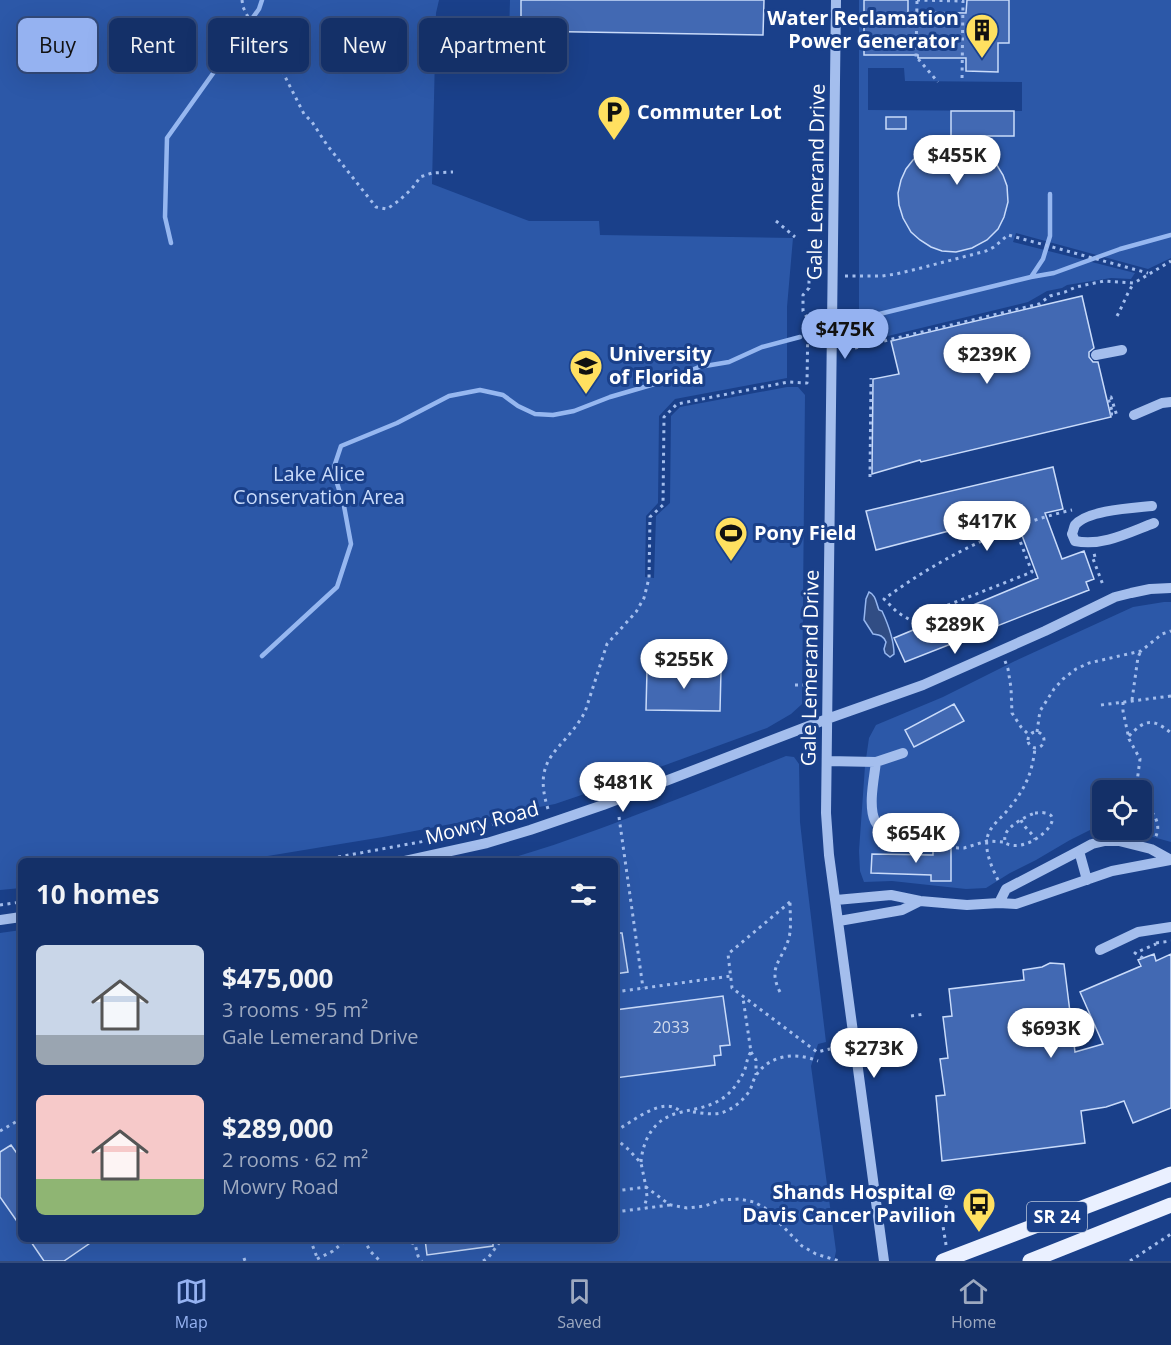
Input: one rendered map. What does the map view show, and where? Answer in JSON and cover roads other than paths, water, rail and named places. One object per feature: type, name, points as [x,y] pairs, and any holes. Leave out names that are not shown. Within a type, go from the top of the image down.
[{"type":"main road","name":"SR 24","points":[[943,1261],[1171,1174]]},
{"type":"main road","name":"SR 24","points":[[1030,1261],[1171,1205]]},
{"type":"street","name":"Gale Lemerand Drive","points":[[836,0],[826,813],[829,855],[884,1261]]},
{"type":"street","points":[[1096,355],[1122,350]]},
{"type":"street","points":[[1134,416],[1162,403],[1171,402]]},
{"type":"street","points":[[1152,506],[1104,512],[1086,518],[1074,526],[1072,534],[1075,541],[1100,542],[1154,523]]},
{"type":"street","name":"Mowry Road","points":[[419,858],[487,843],[618,800],[923,685],[1115,597],[1171,588]]},
{"type":"street","points":[[827,762],[876,762],[903,753]]},
{"type":"street","points":[[876,762],[872,797],[874,819],[883,833],[898,842]]},
{"type":"street","points":[[999,903],[1006,888],[1078,850],[1105,841],[1119,841],[1151,849],[1171,860]]},
{"type":"street","points":[[1078,850],[1087,880]]},
{"type":"street","points":[[836,900],[891,895],[920,901],[967,905],[1016,904],[1112,871],[1171,860]]},
{"type":"street","points":[[839,921],[902,910],[920,901]]},
{"type":"street","points":[[0,920],[18,917]]},
{"type":"street","points":[[1100,950],[1138,932],[1171,927]]},
{"type":"waterway","points":[[171,243],[165,217],[167,138],[259,9],[262,0]]},
{"type":"waterway","points":[[1031,277],[1043,259],[1050,236],[1050,194]]},
{"type":"waterway","points":[[863,318],[1054,273],[1120,249],[1171,235]]},
{"type":"waterway","points":[[262,656],[337,587],[351,544],[344,506],[333,470],[341,446],[397,423],[449,396],[480,390],[503,395],[518,406],[535,414],[553,415],[574,411],[610,397],[665,381],[699,367],[729,362],[762,347],[800,337]]},
{"type":"place","name":"Water Reclamation Power Generator","points":[[982,59]]},
{"type":"place","name":"Commuter Lot","points":[[614,141]]},
{"type":"place","name":"University of Florida","points":[[586,395]]},
{"type":"place","name":"Pony Field","points":[[731,562]]},
{"type":"place","name":"Shands Hospital @ Davis Cancer Pavilion","points":[[979,1233]]},
{"type":"park label","name":"Lake Alice Conservation Area","points":[[319,486]]}]
